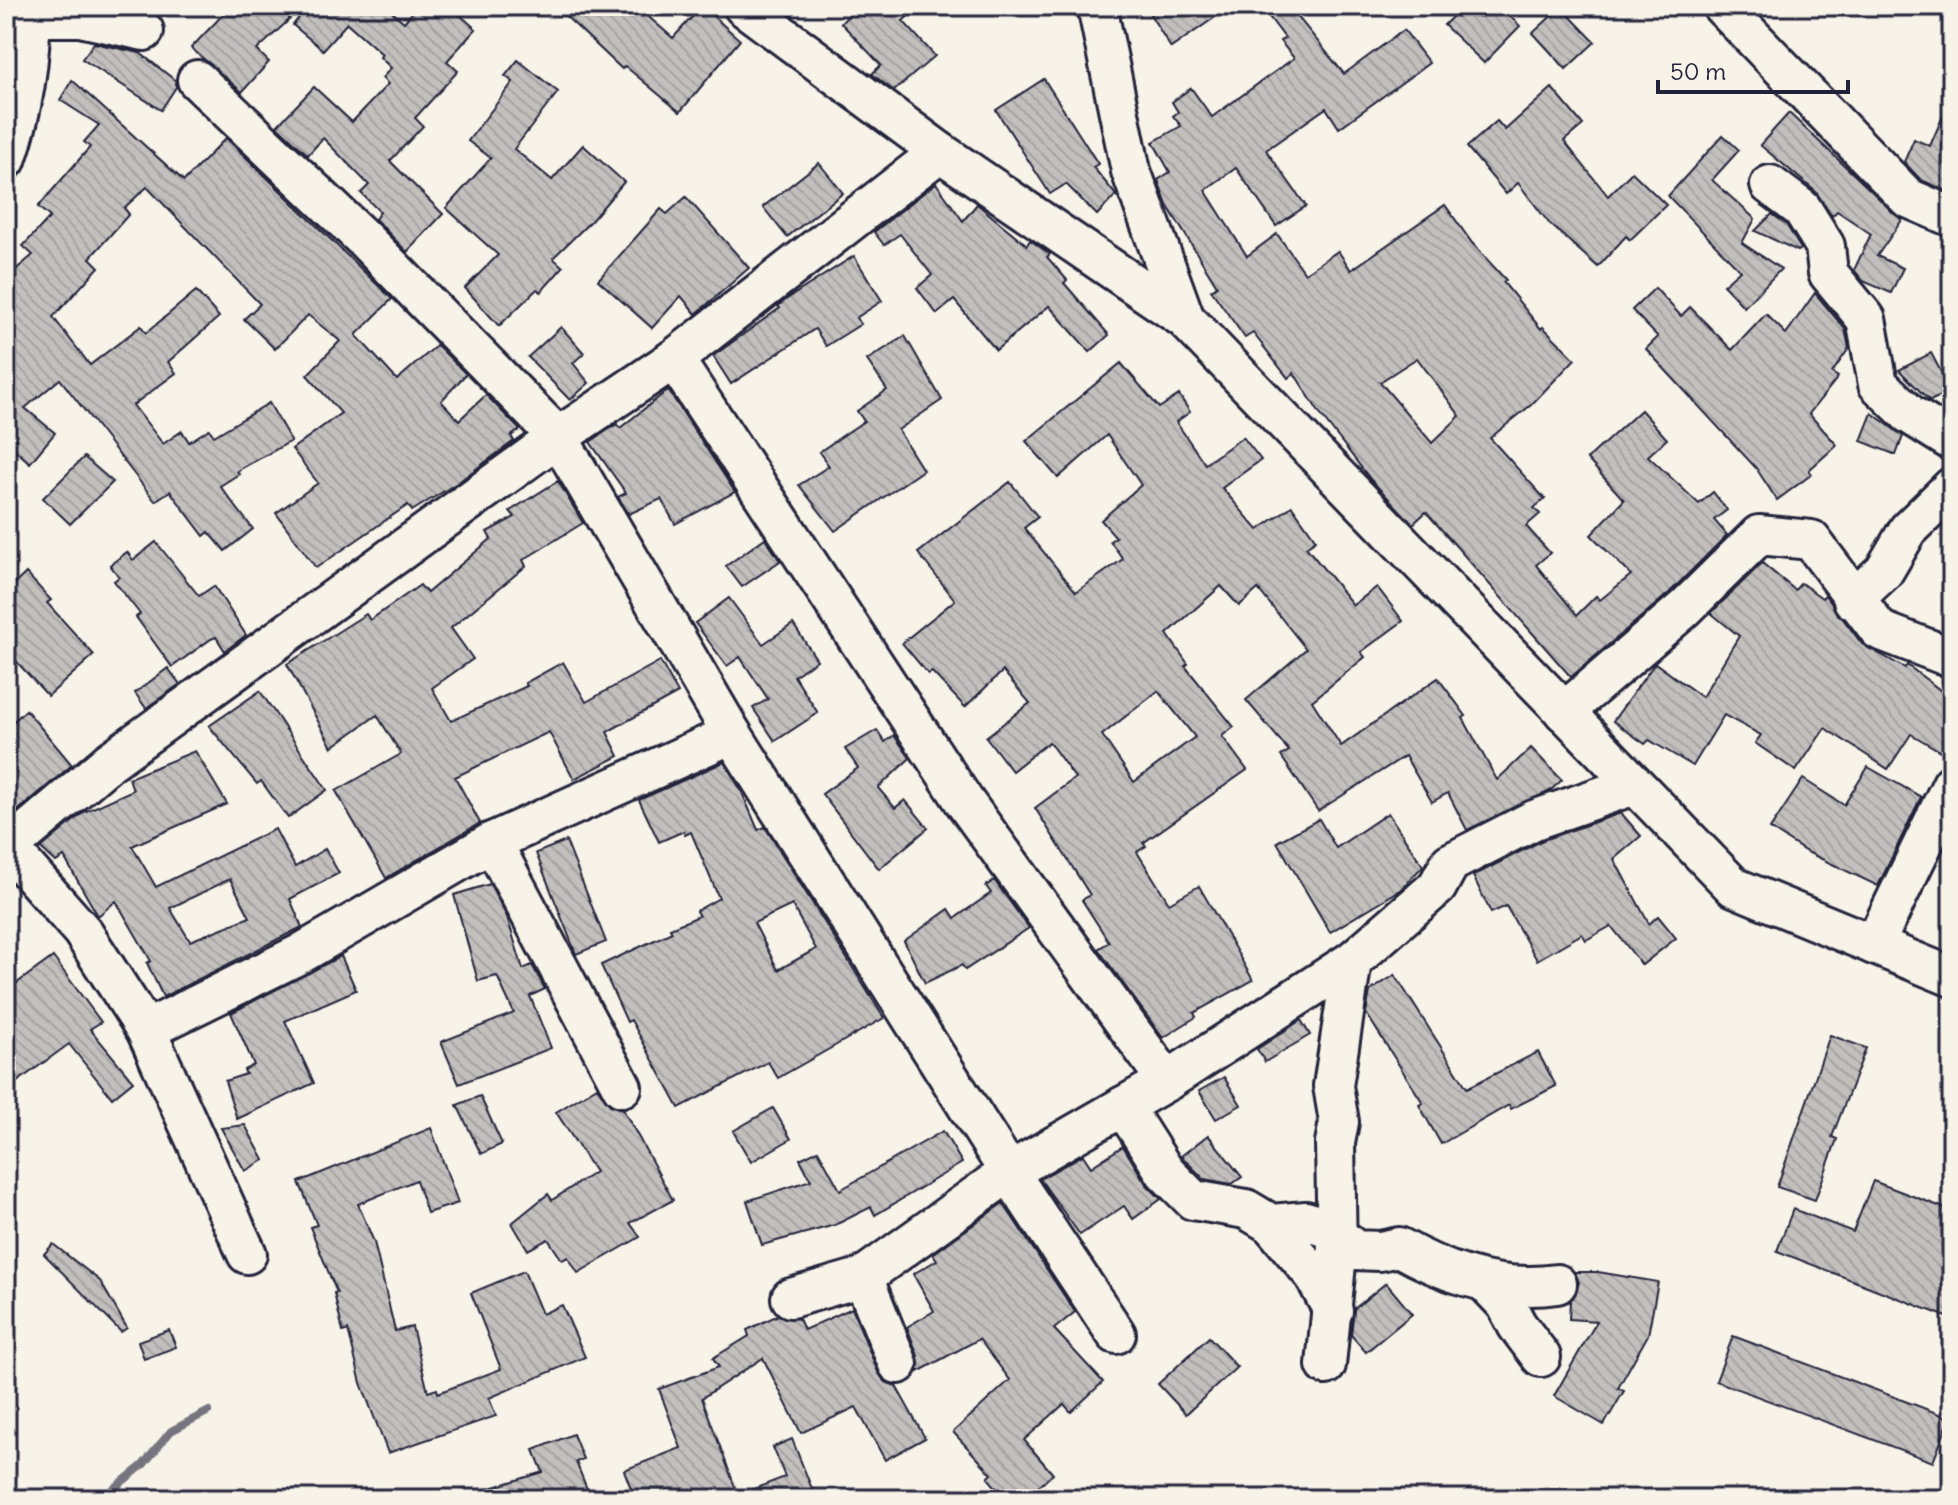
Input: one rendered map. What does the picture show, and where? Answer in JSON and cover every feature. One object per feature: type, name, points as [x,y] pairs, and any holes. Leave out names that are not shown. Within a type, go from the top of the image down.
[{"type":"street","points":[[743,6],[940,152],[1185,319],[1734,887],[1952,977]]},
{"type":"street","points":[[1097,6],[1131,171],[1185,319]]},
{"type":"street","points":[[1722,6],[1908,198],[1952,217]]},
{"type":"street","points":[[6,160],[23,111],[18,60],[31,11],[80,17],[144,31]]},
{"type":"street","points":[[197,80],[365,240],[558,437],[732,734],[1009,1172],[1116,1334]]},
{"type":"street","points":[[247,1254],[146,1030],[82,931],[7,846],[109,762],[558,437],[674,359],[940,152]]},
{"type":"street","points":[[1770,185],[1802,209],[1825,246],[1828,273],[1866,319],[1878,384],[1909,414],[1952,441]]},
{"type":"street","points":[[674,359],[964,801],[1167,1081]]},
{"type":"street","points":[[1853,600],[1884,571],[1908,530],[1952,487]]},
{"type":"street","points":[[1564,712],[1684,609],[1759,535],[1811,540],[1853,600],[1879,630],[1952,658]]},
{"type":"street","points":[[146,1030],[300,954],[492,842],[732,734]]},
{"type":"street","points":[[1874,945],[1952,784]]},
{"type":"street","points":[[791,1298],[863,1277],[1009,1172],[1167,1081],[1352,961],[1437,887],[1450,863],[1534,820],[1634,785]]},
{"type":"street","points":[[492,842],[622,1087]]},
{"type":"street","points":[[1326,1365],[1337,1237],[1335,1143],[1339,1122],[1333,1086],[1352,961]]},
{"type":"street","points":[[1123,1106],[1165,1172],[1193,1200],[1246,1209],[1271,1224],[1314,1275],[1333,1311]]},
{"type":"street","points":[[1271,1224],[1306,1221],[1328,1228],[1355,1250],[1380,1251],[1399,1247],[1427,1263],[1487,1284],[1557,1284]]},
{"type":"street","points":[[863,1277],[898,1364]]},
{"type":"street","points":[[1487,1284],[1506,1304],[1541,1357]]},
{"type":"building","points":[[231,6],[278,6],[290,19],[257,50],[269,62],[242,92],[191,48]]},
{"type":"building","points":[[308,6],[385,6],[404,22],[418,6],[450,6],[476,29],[447,61],[458,71],[415,118],[423,126],[390,161],[443,214],[407,252],[375,219],[380,212],[361,193],[369,185],[323,138],[308,155],[277,126],[314,87],[352,122],[388,84],[382,78],[391,68],[380,57],[382,54],[347,23],[323,50],[293,25]]},
{"type":"building","points":[[555,6],[636,6],[673,38],[702,6],[740,40],[680,112],[625,66],[622,69]]},
{"type":"building","points":[[858,6],[919,6],[903,21],[935,56],[894,91],[872,74],[881,65],[841,23]]},
{"type":"building","points":[[1145,6],[1231,6],[1171,48]]},
{"type":"building","points":[[1261,6],[1289,6],[1344,74],[1404,30],[1429,63],[1339,128],[1326,108],[1266,150],[1306,206],[1276,226],[1236,168],[1205,190],[1247,256],[1277,234],[1305,273],[1338,251],[1351,270],[1445,205],[1541,329],[1543,327],[1575,359],[1531,405],[1490,438],[1545,499],[1534,508],[1540,514],[1526,526],[1550,553],[1536,565],[1577,615],[1596,596],[1600,600],[1631,575],[1591,535],[1624,500],[1587,459],[1641,410],[1667,439],[1648,456],[1699,504],[1713,492],[1727,510],[1714,520],[1727,535],[1669,593],[1571,677],[1426,512],[1413,524],[1371,480],[1320,414],[1294,373],[1288,378],[1253,333],[1245,338],[1211,290],[1217,286],[1167,205],[1158,180],[1170,172],[1153,142],[1181,126],[1173,116],[1178,112],[1172,102],[1191,88],[1212,117],[1294,58],[1280,41],[1285,38]],"holes":[[[1417,358],[1460,416],[1432,443],[1380,382]]]},
{"type":"building","points":[[1463,6],[1499,6],[1520,26],[1484,63],[1444,25]]},
{"type":"building","points":[[1561,7],[1595,42],[1566,69],[1533,33]]},
{"type":"building","points":[[94,43],[140,53],[176,81],[176,87],[161,110],[82,59]]},
{"type":"building","points":[[518,60],[558,92],[514,149],[552,180],[583,145],[624,182],[591,221],[553,258],[563,267],[541,292],[537,289],[499,326],[465,288],[498,255],[446,208],[491,158],[468,141],[513,82],[505,76]]},
{"type":"building","points":[[1044,79],[1098,164],[1093,167],[1116,195],[1097,215],[1066,184],[1050,194],[996,110]]},
{"type":"building","points":[[72,80],[184,181],[226,138],[392,299],[356,335],[397,380],[437,345],[466,374],[441,401],[459,420],[486,395],[520,430],[511,436],[514,441],[457,483],[412,511],[408,505],[316,568],[276,513],[318,483],[292,449],[341,413],[307,375],[340,341],[308,315],[275,349],[244,319],[260,304],[147,187],[124,208],[129,214],[90,258],[99,267],[53,317],[90,365],[141,326],[146,333],[196,291],[219,317],[168,362],[176,373],[133,405],[163,444],[182,431],[189,442],[209,429],[214,436],[269,403],[291,441],[237,471],[239,474],[220,486],[253,529],[225,551],[209,532],[204,536],[170,491],[155,501],[60,379],[25,408],[55,433],[30,463],[6,442],[6,278],[33,255],[23,246],[50,217],[38,207],[90,147],[84,142],[99,125],[60,100]]},
{"type":"building","points":[[1552,88],[1583,125],[1564,141],[1608,196],[1632,172],[1666,205],[1630,240],[1626,236],[1598,267],[1549,223],[1518,183],[1506,194],[1467,147],[1497,121],[1505,130]]},
{"type":"building","points":[[1952,95],[1952,193],[1921,180],[1904,162],[1914,139],[1930,146]]},
{"type":"building","points":[[1789,113],[1902,220],[1877,256],[1903,268],[1891,293],[1863,281],[1854,270],[1871,234],[1837,211],[1832,216],[1816,192],[1760,145]]},
{"type":"building","points":[[1723,135],[1739,150],[1712,180],[1755,219],[1742,243],[1781,269],[1744,307],[1723,285],[1740,270],[1668,196]]},
{"type":"building","points":[[819,163],[843,193],[787,237],[763,207]]},
{"type":"building","points":[[936,183],[963,221],[977,204],[1027,245],[1030,240],[1050,254],[1047,257],[1067,280],[1064,283],[1109,335],[1090,352],[1049,306],[996,350],[954,300],[937,314],[917,288],[932,275],[900,234],[884,245],[874,232]]},
{"type":"building","points":[[686,197],[749,268],[696,314],[681,296],[652,328],[598,280],[661,209],[667,214]]},
{"type":"building","points":[[1772,214],[1786,224],[1801,249],[1798,251],[1755,231]]},
{"type":"building","points":[[854,256],[882,301],[856,318],[861,324],[826,346],[815,329],[731,384],[713,356],[780,308],[778,306],[787,299]]},
{"type":"building","points":[[1655,288],[1681,316],[1690,307],[1732,350],[1766,314],[1786,334],[1815,293],[1845,329],[1849,348],[1832,373],[1838,377],[1809,414],[1837,445],[1809,470],[1812,474],[1777,500],[1756,468],[1646,349],[1658,337],[1632,310]]},
{"type":"building","points":[[561,327],[584,353],[573,363],[589,383],[570,400],[528,357]]},
{"type":"building","points":[[905,336],[942,400],[898,430],[923,470],[835,531],[799,485],[829,466],[819,452],[864,421],[857,411],[887,390],[867,360]]},
{"type":"building","points":[[1931,353],[1951,391],[1930,401],[1899,370]]},
{"type":"building","points":[[1121,363],[1159,408],[1179,395],[1190,412],[1176,422],[1205,464],[1243,437],[1261,460],[1222,488],[1258,530],[1292,506],[1316,540],[1306,547],[1353,605],[1377,587],[1403,621],[1361,652],[1365,657],[1312,701],[1341,746],[1438,678],[1466,716],[1463,718],[1497,780],[1531,748],[1562,780],[1550,791],[1467,830],[1448,793],[1432,802],[1405,756],[1318,811],[1281,756],[1289,751],[1246,700],[1306,649],[1258,589],[1239,606],[1221,586],[1167,634],[1188,664],[1185,666],[1234,727],[1222,736],[1247,770],[1143,843],[1146,846],[1137,852],[1169,903],[1199,886],[1253,980],[1194,1013],[1196,1017],[1163,1038],[1098,949],[1109,942],[1082,900],[1090,895],[1035,808],[1075,778],[1049,742],[1012,771],[986,737],[1030,703],[1003,671],[965,707],[932,672],[928,674],[902,643],[955,600],[918,553],[1010,482],[1038,517],[1024,528],[1076,592],[1123,559],[1110,541],[1116,537],[1101,520],[1141,485],[1107,435],[1058,478],[1026,441]],"holes":[[[1158,691],[1195,737],[1134,782],[1102,735]]]},
{"type":"building","points":[[668,390],[735,492],[675,524],[661,499],[629,514],[618,497],[626,493],[590,442],[617,424],[620,428]]},
{"type":"building","points":[[1872,413],[1903,436],[1896,455],[1861,441]]},
{"type":"building","points":[[84,457],[113,482],[70,524],[43,498]]},
{"type":"building","points":[[558,481],[583,523],[523,560],[526,566],[451,628],[473,659],[432,688],[451,721],[527,686],[525,683],[563,662],[586,702],[660,661],[678,693],[607,732],[619,756],[574,779],[549,732],[455,777],[480,823],[386,878],[336,791],[401,754],[377,715],[332,747],[287,664],[366,614],[370,620],[420,585],[427,593],[491,539],[487,532],[515,517],[510,511]]},
{"type":"building","points":[[765,538],[780,561],[742,587],[726,566]]},
{"type":"building","points":[[156,542],[199,596],[214,586],[246,635],[225,651],[216,637],[211,639],[172,667],[136,617],[140,614],[114,581],[119,577],[110,565],[127,552],[133,560]]},
{"type":"building","points":[[1762,563],[1795,590],[1801,583],[1822,598],[1825,595],[1862,644],[1905,668],[1907,665],[1952,699],[1952,758],[1911,734],[1888,769],[1825,728],[1796,771],[1755,743],[1761,735],[1724,715],[1693,766],[1649,740],[1645,744],[1613,721],[1655,663],[1702,697],[1739,636],[1711,613]]},
{"type":"building","points":[[26,573],[51,600],[47,603],[94,655],[48,696],[6,650],[6,592]]},
{"type":"building","points":[[729,598],[763,644],[793,624],[817,660],[794,676],[818,713],[775,741],[753,708],[768,699],[740,657],[727,666],[695,623]]},
{"type":"building","points":[[168,668],[180,684],[146,708],[135,693]]},
{"type":"building","points":[[260,691],[327,790],[288,818],[261,781],[257,784],[209,726]]},
{"type":"building","points":[[26,710],[72,765],[15,813],[6,802],[6,728]]},
{"type":"building","points":[[877,730],[885,742],[894,735],[910,758],[878,788],[895,808],[905,800],[928,828],[879,869],[822,794],[858,768],[845,749]]},
{"type":"building","points":[[195,751],[227,804],[132,846],[156,887],[275,829],[295,867],[325,849],[339,873],[290,899],[302,927],[163,997],[147,963],[151,961],[116,901],[98,916],[64,857],[56,862],[41,848],[84,812],[133,790],[129,778]],"holes":[[[230,879],[250,917],[190,941],[170,908]]]},
{"type":"building","points":[[724,762],[741,790],[758,830],[765,827],[884,1018],[778,1078],[768,1062],[679,1108],[631,1020],[627,1022],[601,965],[672,932],[670,928],[699,916],[696,911],[719,898],[691,832],[685,835],[684,831],[659,842],[639,800]],"holes":[[[792,905],[816,949],[778,970],[754,923]]]},
{"type":"building","points":[[1868,767],[1921,797],[1878,886],[1805,851],[1770,829],[1803,779],[1844,805]]},
{"type":"building","points":[[1388,813],[1423,866],[1400,890],[1330,932],[1277,842],[1319,819],[1336,848]]},
{"type":"building","points":[[1621,813],[1641,836],[1614,859],[1649,924],[1658,916],[1676,938],[1642,965],[1611,926],[1586,940],[1582,934],[1537,960],[1506,906],[1491,913],[1473,876],[1543,840]]},
{"type":"building","points":[[566,841],[606,942],[576,954],[536,853]]},
{"type":"building","points":[[994,880],[1029,928],[965,970],[962,965],[925,983],[904,941],[949,909],[955,918],[991,893],[986,886]]},
{"type":"building","points":[[490,884],[507,917],[523,969],[532,965],[545,989],[530,996],[551,1048],[459,1084],[441,1042],[514,1013],[497,976],[478,981],[454,895]]},
{"type":"building","points":[[341,956],[356,990],[285,1021],[314,1083],[237,1119],[225,1081],[246,1074],[244,1070],[254,1065],[231,1013]]},
{"type":"building","points":[[53,957],[101,1022],[90,1029],[133,1081],[112,1098],[69,1044],[6,1090],[6,991]]},
{"type":"building","points":[[1395,975],[1467,1088],[1538,1052],[1556,1086],[1511,1109],[1509,1105],[1441,1144],[1419,1105],[1423,1103],[1366,1013],[1370,991]]},
{"type":"building","points":[[1301,1020],[1310,1035],[1265,1062],[1257,1049]]},
{"type":"building","points":[[1830,1035],[1866,1048],[1832,1137],[1837,1139],[1815,1200],[1777,1187]]},
{"type":"building","points":[[1224,1077],[1241,1105],[1216,1119],[1199,1091]]},
{"type":"building","points":[[597,1087],[610,1105],[623,1109],[673,1200],[630,1223],[640,1237],[578,1273],[568,1257],[562,1260],[548,1239],[528,1250],[512,1223],[548,1194],[552,1200],[595,1172],[556,1112]]},
{"type":"building","points":[[480,1096],[502,1144],[481,1154],[457,1105]]},
{"type":"building","points":[[773,1108],[791,1139],[751,1162],[733,1131]]},
{"type":"building","points":[[245,1125],[264,1160],[245,1171],[221,1128]]},
{"type":"building","points":[[431,1128],[458,1203],[427,1213],[416,1180],[358,1204],[374,1242],[395,1331],[412,1327],[428,1392],[437,1389],[438,1393],[501,1369],[471,1293],[524,1271],[542,1314],[562,1305],[585,1357],[489,1398],[496,1416],[388,1453],[361,1383],[348,1330],[343,1332],[334,1293],[337,1293],[310,1227],[317,1225],[299,1182]]},
{"type":"building","points":[[943,1131],[962,1163],[875,1215],[871,1207],[835,1225],[762,1245],[747,1201],[811,1180],[800,1159],[818,1150],[840,1190]]},
{"type":"building","points":[[1208,1135],[1242,1177],[1232,1184],[1204,1179],[1181,1156]]},
{"type":"building","points":[[1123,1146],[1146,1184],[1161,1199],[1133,1219],[1124,1206],[1080,1235],[1040,1179],[1083,1155],[1091,1167]]},
{"type":"building","points":[[1873,1181],[1952,1211],[1952,1319],[1777,1251],[1793,1209],[1853,1232]]},
{"type":"building","points":[[1003,1203],[1075,1312],[1054,1329],[1103,1382],[1071,1412],[1064,1404],[1024,1440],[1053,1474],[1023,1499],[1006,1499],[988,1478],[992,1474],[953,1432],[1010,1380],[979,1339],[918,1372],[918,1356],[907,1327],[934,1311],[913,1274],[937,1260],[933,1254]]},
{"type":"building","points":[[53,1244],[100,1281],[127,1328],[121,1332],[44,1254]]},
{"type":"building","points":[[1575,1272],[1598,1272],[1658,1282],[1648,1335],[1618,1388],[1624,1391],[1604,1425],[1554,1396],[1597,1321],[1569,1319],[1570,1301],[1579,1283]]},
{"type":"building","points":[[1386,1283],[1412,1314],[1366,1352],[1351,1335],[1354,1309]]},
{"type":"building","points":[[852,1308],[878,1372],[885,1382],[896,1386],[925,1438],[885,1460],[856,1407],[801,1433],[763,1358],[702,1398],[738,1495],[785,1477],[773,1447],[792,1439],[816,1499],[635,1499],[624,1470],[681,1448],[659,1389],[719,1367],[713,1358],[749,1336],[747,1330],[778,1315],[799,1319],[804,1330]]},
{"type":"building","points":[[169,1330],[176,1347],[144,1359],[138,1341]]},
{"type":"building","points":[[1733,1336],[1950,1418],[1933,1462],[1716,1381]]},
{"type":"building","points":[[1209,1337],[1237,1367],[1186,1414],[1158,1384]]},
{"type":"building","points":[[573,1434],[583,1459],[576,1462],[591,1499],[472,1499],[471,1494],[543,1472],[534,1450]]},
{"type":"waterway","points":[[101,1499],[143,1465],[171,1431],[209,1411]]}]
